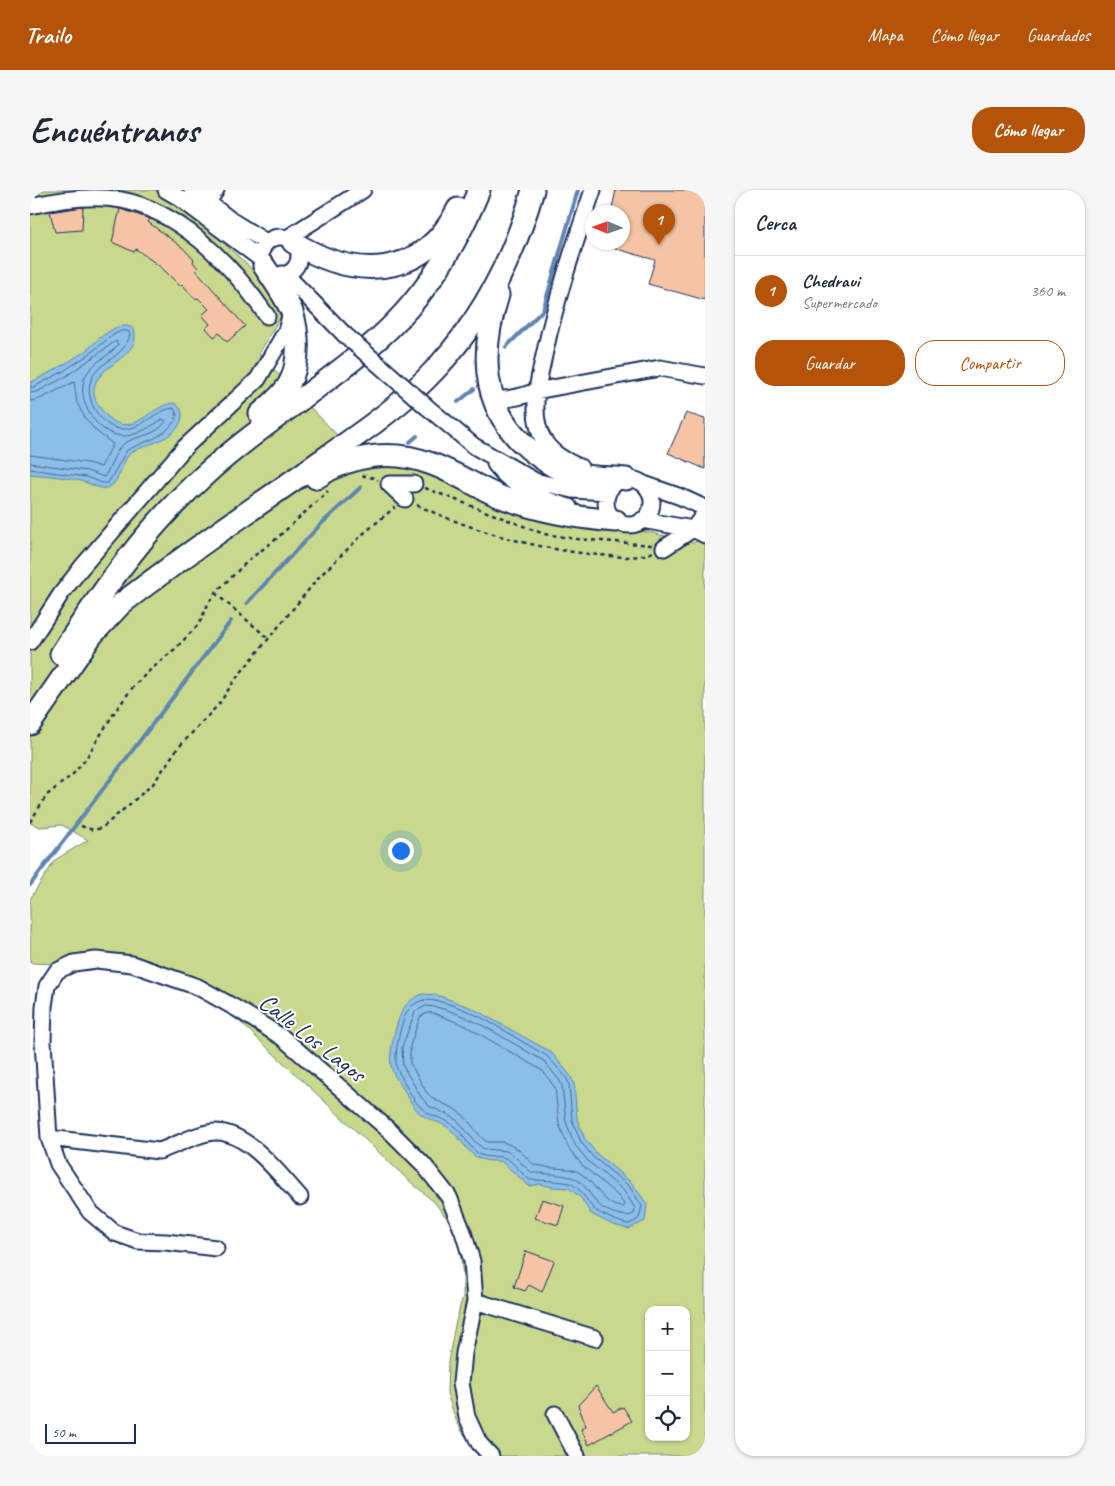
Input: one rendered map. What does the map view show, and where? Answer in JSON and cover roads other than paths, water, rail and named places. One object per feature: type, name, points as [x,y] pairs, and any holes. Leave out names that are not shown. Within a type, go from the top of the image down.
[{"type":"highway","points":[[293,245],[320,257],[352,266],[374,268],[400,263],[422,252],[441,235],[453,218],[466,190]]},
{"type":"highway","points":[[39,696],[108,583],[133,550],[181,497],[236,447],[342,369],[379,338],[409,306],[449,251],[466,221],[479,190]]},
{"type":"highway","points":[[39,696],[121,604],[334,452],[397,404],[426,378],[470,326],[489,297],[522,226],[533,190]]},
{"type":"highway","points":[[511,252],[488,334],[487,369],[493,398],[504,423],[520,441],[561,470],[622,483]]},
{"type":"highway","points":[[30,724],[39,696],[64,636],[83,604],[122,548],[173,491],[209,457],[271,405],[288,386],[295,366],[297,350],[295,329],[292,312],[269,267]]},
{"type":"highway","points":[[39,696],[140,602],[318,476],[351,460],[385,455],[421,460],[444,469],[487,491],[527,506],[570,516],[612,516]]},
{"type":"street","points":[[148,205],[156,190]]},
{"type":"street","points":[[166,190],[208,202]]},
{"type":"street","points":[[192,190],[232,221],[266,242]]},
{"type":"street","points":[[293,245],[363,190]]},
{"type":"street","points":[[486,453],[508,478],[540,497],[576,509],[612,516],[629,525],[642,520],[650,510],[651,496],[567,462],[555,454],[547,445],[538,425],[536,391],[556,302],[593,190]]},
{"type":"street","points":[[30,206],[61,199],[94,196],[112,197],[148,205],[172,219],[213,251],[246,287],[267,316]]},
{"type":"street","points":[[208,202],[220,230],[269,267],[289,278],[344,334],[450,427],[486,453],[535,481],[572,490],[622,483],[681,497],[705,508]]},
{"type":"street","points":[[280,236],[293,245],[298,262],[289,272],[269,267],[261,253],[266,242],[280,236]]},
{"type":"street","points":[[293,245],[300,277],[310,299]]},
{"type":"street","points":[[30,642],[61,594],[81,568],[184,448],[258,379],[286,331],[292,312]]},
{"type":"street","points":[[493,398],[520,397],[536,391],[660,368],[705,376]]},
{"type":"street","points":[[612,516],[606,501],[622,483]]},
{"type":"street","points":[[405,499],[389,484],[414,484]]},
{"type":"street","points":[[664,548],[699,532],[705,513]]},
{"type":"street","points":[[642,520],[699,532]]},
{"type":"street","name":"Calle Los Lagos","points":[[216,1248],[138,1240],[114,1233],[85,1206],[58,1164],[50,1138],[44,1042],[44,1006],[47,986],[57,971],[74,963],[96,960],[132,964],[198,987],[284,1038],[390,1131],[424,1164],[449,1197],[472,1261],[475,1301],[464,1353],[461,1383],[467,1417],[479,1443],[491,1456]]},
{"type":"street","points":[[50,1138],[159,1151],[175,1146],[190,1138],[216,1132],[230,1134],[245,1142],[272,1166],[300,1197]]},
{"type":"street","points":[[475,1301],[595,1338]]},
{"type":"street","points":[[555,1414],[577,1456]]},
{"type":"water","points":[[121,326],[128,326],[134,329],[135,340],[131,348],[98,378],[94,387],[95,398],[102,411],[117,423],[126,425],[142,419],[166,405],[174,403],[181,411],[180,423],[170,435],[132,452],[126,459],[116,480],[109,487],[101,488],[74,479],[30,474],[30,383],[72,360],[106,333]]},
{"type":"water","points":[[422,994],[437,995],[472,1008],[551,1052],[570,1075],[574,1083],[577,1119],[585,1139],[596,1153],[632,1183],[647,1204],[645,1221],[629,1229],[613,1225],[591,1214],[581,1198],[569,1188],[540,1184],[529,1186],[501,1161],[483,1160],[477,1157],[468,1150],[449,1128],[417,1111],[395,1077],[390,1061],[399,1017],[409,1002]]},
{"type":"waterway","points":[[506,347],[543,310],[578,190]]},
{"type":"waterway","points":[[458,402],[474,389]]},
{"type":"waterway","points":[[410,442],[417,436]]},
{"type":"waterway","points":[[247,603],[320,525],[361,487]]},
{"type":"waterway","points":[[30,885],[231,621]]},
{"type":"place","name":"Chedraui","points":[[659,245]]}]
